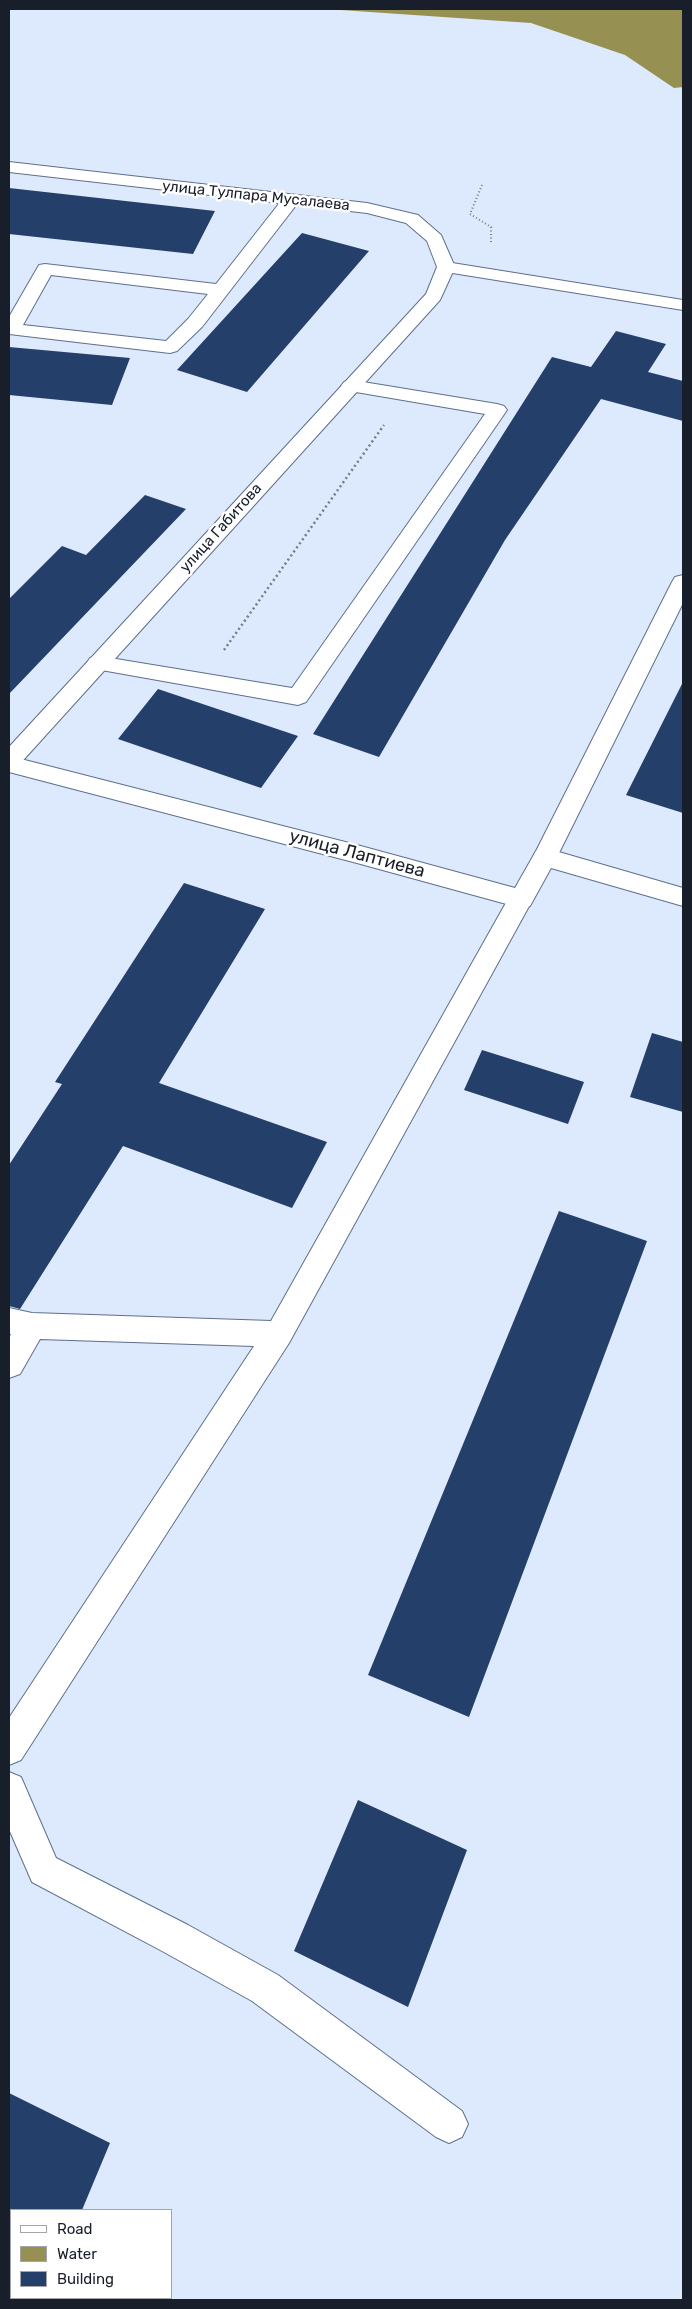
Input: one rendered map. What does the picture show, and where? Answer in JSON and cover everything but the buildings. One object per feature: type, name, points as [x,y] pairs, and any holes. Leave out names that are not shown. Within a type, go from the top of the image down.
[{"type":"street","name":"улица Тулпара Мусалаева","points":[[9,167],[367,208],[412,219],[435,239],[446,267]]},
{"type":"street","points":[[221,290],[45,269],[11,329],[170,347],[195,323],[221,290],[291,200]]},
{"type":"street","points":[[446,267],[683,305]]},
{"type":"street","name":"улица Габитова","points":[[9,762],[434,296],[446,267]]},
{"type":"street","points":[[98,663],[298,697],[497,410],[351,386]]},
{"type":"street","points":[[9,1748],[279,1334],[521,898],[546,858],[683,582]]},
{"type":"street","name":"улица Лаптиева","points":[[9,762],[521,898]]},
{"type":"street","points":[[546,858],[683,897]]},
{"type":"street","points":[[9,1364],[21,1323],[279,1334]]},
{"type":"street","points":[[9,1789],[44,1870],[175,1938],[265,1988],[449,2124]]},
{"type":"path","points":[[481,274],[491,261],[491,227],[470,214],[482,185]]},
{"type":"path","points":[[202,681],[405,395]]},
{"type":"water","points":[[326,9],[683,9],[683,87],[674,88],[625,55],[531,23]]}]
